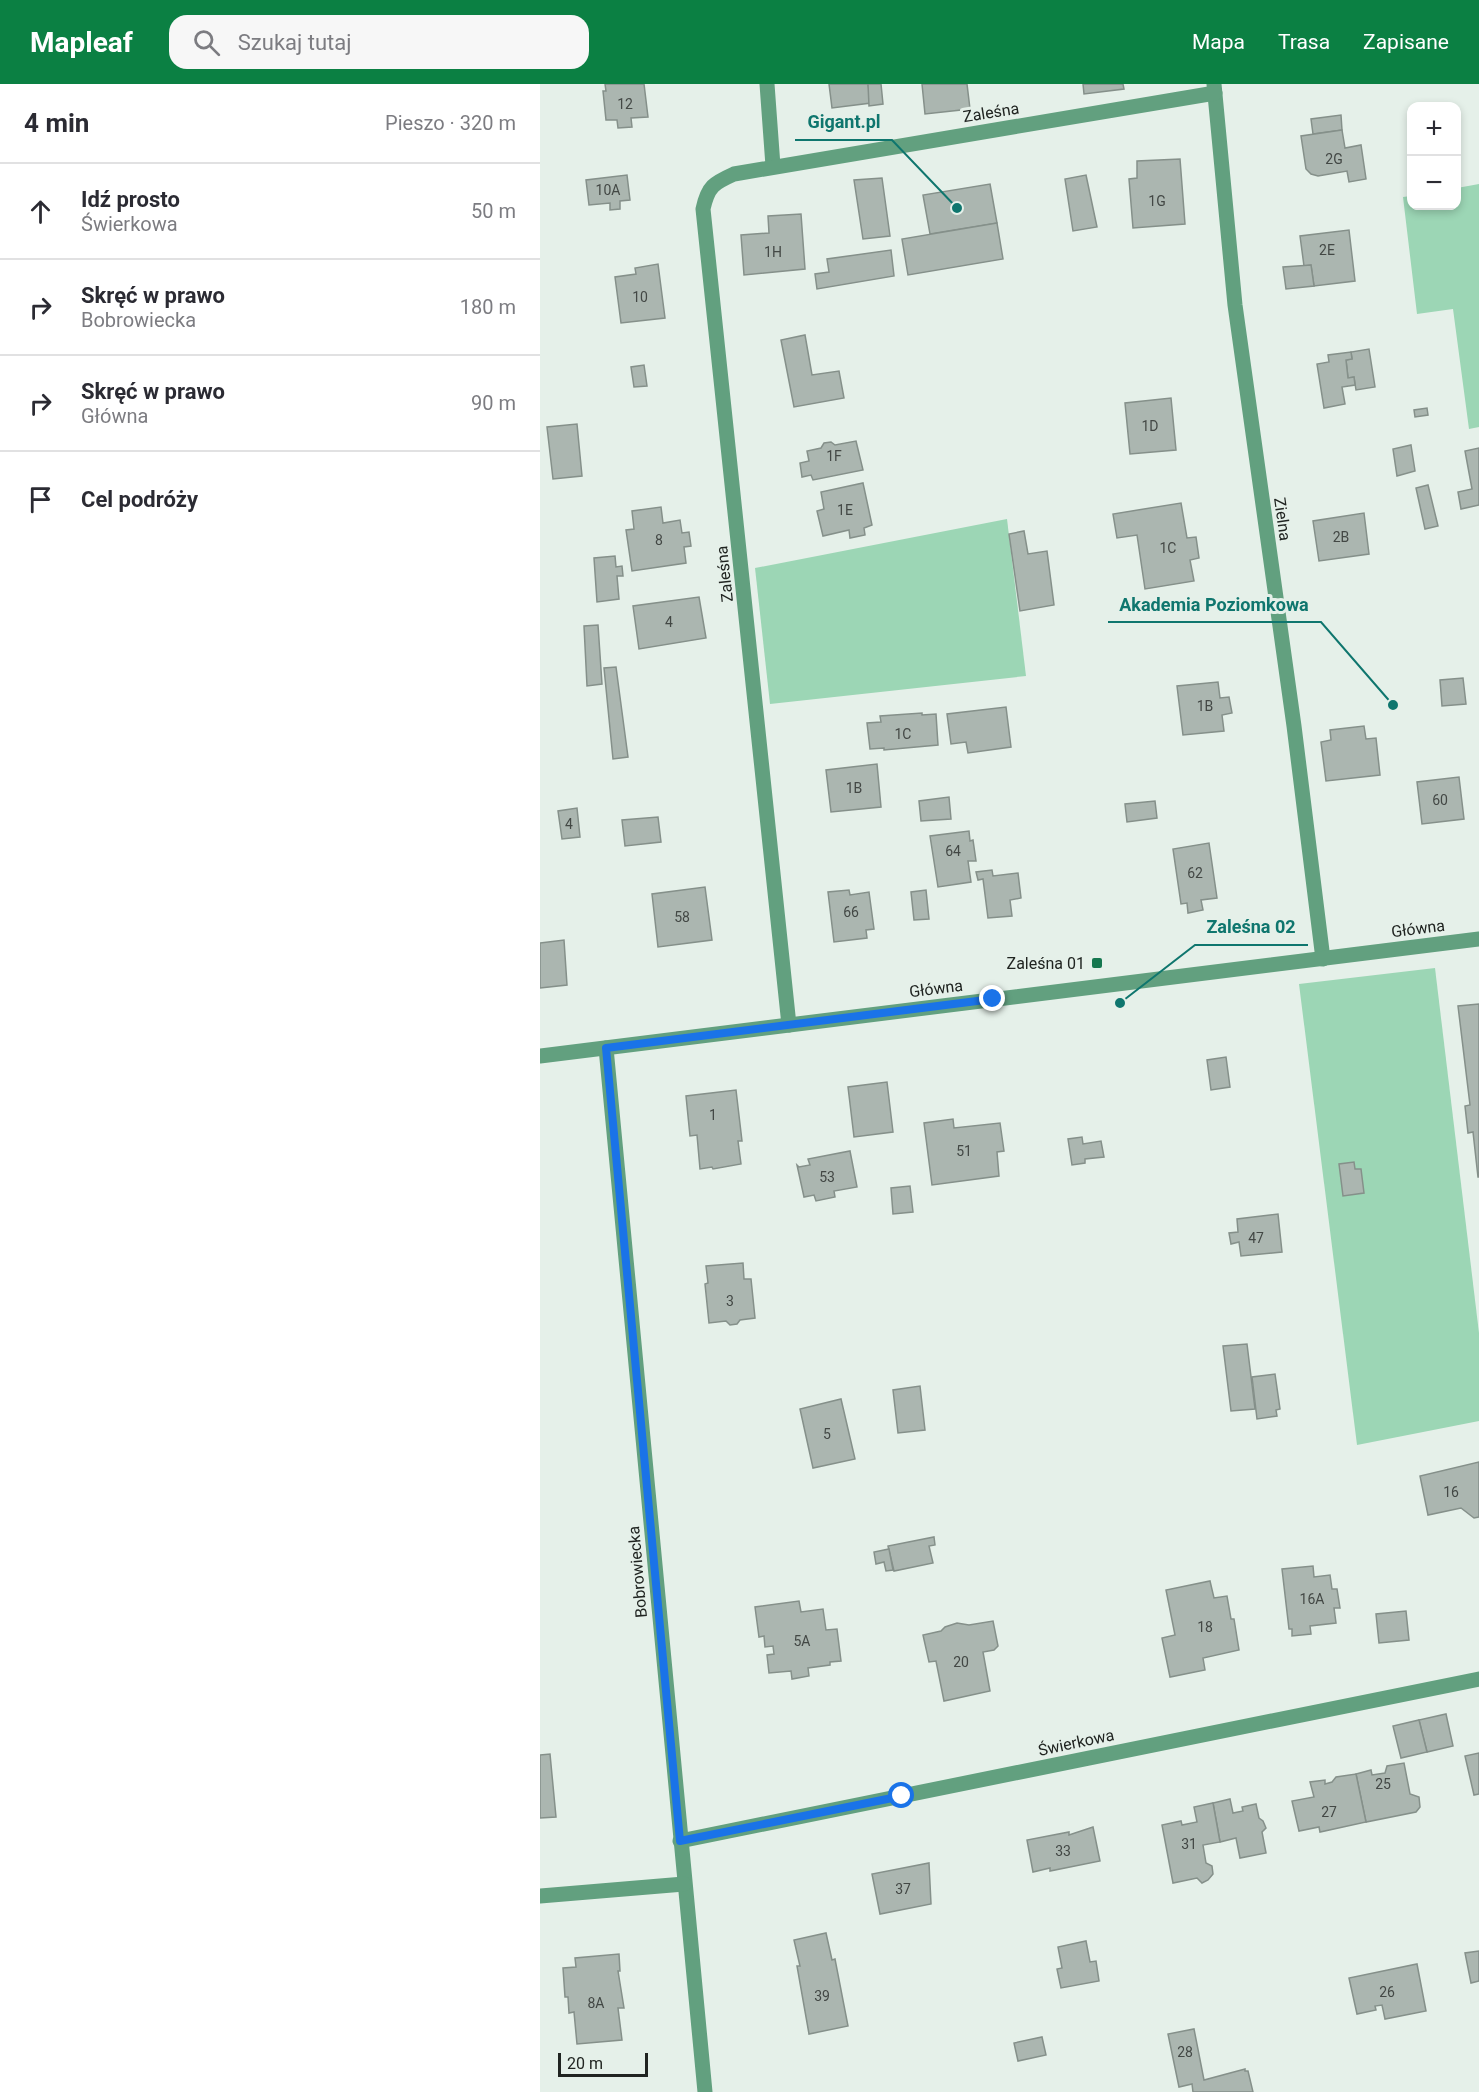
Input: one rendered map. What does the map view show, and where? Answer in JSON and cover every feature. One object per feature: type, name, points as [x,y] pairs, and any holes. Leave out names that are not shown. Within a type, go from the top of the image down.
[{"type":"street","points":[[767,84],[773,166]]},
{"type":"street","name":"Zaleśna","points":[[789,1024],[703,209],[705,197],[715,182],[734,174],[1214,88]]},
{"type":"street","name":"Zielna","points":[[1214,88],[1235,305],[1294,726],[1323,958]]},
{"type":"street","name":"Główna","points":[[540,1056],[1479,939]]},
{"type":"street","name":"Bobrowiecka","points":[[606,1048],[705,2092]]},
{"type":"street","name":"Świerkowa","points":[[680,1841],[1479,1679]]},
{"type":"street","points":[[540,1896],[684,1884]]},
{"type":"green space","points":[[1479,184],[1479,427],[1469,429],[1453,309],[1417,314],[1403,197],[1407,196],[1407,210],[1461,210],[1461,187]]},
{"type":"green space","points":[[1007,519],[1026,676],[770,704],[755,568]]},
{"type":"green space","points":[[1435,968],[1479,1333],[1479,1421],[1357,1445],[1299,984]]},
{"type":"building","points":[[605,84],[644,84],[648,117],[631,118],[632,127],[618,128],[617,120],[606,120],[603,91],[606,91]]},
{"type":"building","points":[[829,84],[868,84],[871,103],[832,108]]},
{"type":"building","points":[[868,84],[881,84],[883,104],[869,106]]},
{"type":"building","points":[[922,84],[967,84],[970,109],[925,114]]},
{"type":"building","points":[[1083,84],[1123,84],[1124,89],[1084,94]]},
{"type":"building","points":[[1341,115],[1342,130],[1313,134],[1311,119]]},
{"type":"building","points":[[1342,130],[1345,148],[1361,145],[1366,179],[1349,182],[1347,171],[1318,176],[1306,169],[1301,136]]},
{"type":"building","points":[[1180,159],[1185,224],[1133,228],[1129,179],[1137,178],[1137,161]]},
{"type":"building","points":[[627,175],[630,200],[620,201],[620,209],[610,210],[610,203],[589,205],[586,180]]},
{"type":"building","points":[[1086,175],[1097,227],[1073,231],[1065,179]]},
{"type":"building","points":[[882,178],[890,236],[863,239],[854,180]]},
{"type":"building","points":[[990,184],[997,223],[930,234],[923,195]]},
{"type":"building","points":[[801,214],[805,269],[744,275],[741,235],[769,233],[768,216]]},
{"type":"building","points":[[997,223],[1003,259],[908,275],[902,239]]},
{"type":"building","points":[[1349,230],[1355,281],[1314,286],[1311,265],[1304,266],[1300,236]]},
{"type":"building","points":[[891,250],[894,276],[817,289],[815,274],[829,272],[827,259]]},
{"type":"building","points":[[658,264],[665,318],[621,323],[615,277],[636,274],[635,268]]},
{"type":"building","points":[[1311,265],[1314,286],[1286,289],[1283,267]]},
{"type":"building","points":[[805,335],[812,375],[839,371],[844,398],[794,407],[781,340]]},
{"type":"building","points":[[1369,349],[1375,387],[1356,390],[1354,377],[1348,378],[1346,360],[1352,359],[1351,352]]},
{"type":"building","points":[[1351,352],[1352,359],[1346,360],[1348,378],[1354,377],[1355,385],[1342,387],[1345,404],[1324,408],[1317,364],[1329,362],[1328,355]]},
{"type":"building","points":[[644,365],[647,386],[634,387],[631,367]]},
{"type":"building","points":[[1171,398],[1176,450],[1130,454],[1125,403]]},
{"type":"building","points":[[1427,408],[1428,415],[1415,417],[1414,410]]},
{"type":"building","points":[[577,424],[582,476],[553,479],[547,427]]},
{"type":"building","points":[[856,441],[863,470],[813,480],[811,475],[802,477],[800,463],[809,461],[807,451],[821,448],[824,443],[831,442],[835,445]]},
{"type":"building","points":[[1411,445],[1415,471],[1397,476],[1393,449]]},
{"type":"building","points":[[1479,448],[1479,505],[1461,509],[1458,492],[1472,489],[1465,451]]},
{"type":"building","points":[[863,483],[872,525],[864,528],[865,535],[850,538],[849,530],[823,536],[817,511],[824,509],[821,492]]},
{"type":"building","points":[[1428,485],[1438,526],[1425,529],[1416,488]]},
{"type":"building","points":[[1181,503],[1187,538],[1196,537],[1199,558],[1190,560],[1194,581],[1145,589],[1137,535],[1117,538],[1113,514]]},
{"type":"building","points":[[661,507],[663,523],[680,520],[682,533],[689,532],[691,546],[684,547],[686,563],[632,571],[626,530],[634,529],[632,511]]},
{"type":"building","points":[[1364,513],[1369,554],[1319,561],[1313,521]]},
{"type":"building","points":[[1024,531],[1028,554],[1047,551],[1054,605],[1020,611],[1009,534]]},
{"type":"building","points":[[615,556],[616,567],[622,566],[623,576],[617,576],[619,599],[597,602],[594,558]]},
{"type":"building","points":[[699,597],[706,638],[639,649],[633,606]]},
{"type":"building","points":[[598,625],[602,684],[587,686],[584,626]]},
{"type":"building","points":[[616,667],[628,757],[613,759],[604,668]]},
{"type":"building","points":[[1463,678],[1466,704],[1442,706],[1440,680]]},
{"type":"building","points":[[1218,682],[1220,698],[1229,697],[1232,713],[1222,715],[1224,731],[1183,735],[1177,686]]},
{"type":"building","points":[[1006,707],[1011,747],[968,753],[966,742],[951,744],[947,714]]},
{"type":"building","points":[[922,713],[922,715],[936,714],[938,745],[884,750],[884,748],[870,749],[867,723],[881,722],[880,716]]},
{"type":"building","points":[[1364,726],[1366,739],[1376,738],[1380,775],[1326,781],[1321,742],[1331,740],[1330,730]]},
{"type":"building","points":[[877,764],[881,807],[831,812],[826,770]]},
{"type":"building","points":[[1459,777],[1464,819],[1422,824],[1417,782]]},
{"type":"building","points":[[949,797],[951,819],[921,821],[919,801]]},
{"type":"building","points":[[1155,801],[1157,818],[1127,822],[1125,804]]},
{"type":"building","points":[[577,808],[580,837],[562,839],[558,811]]},
{"type":"building","points":[[658,817],[661,842],[625,846],[622,820]]},
{"type":"building","points":[[969,831],[970,841],[973,840],[976,861],[968,861],[971,882],[938,887],[930,836]]},
{"type":"building","points":[[1209,843],[1217,898],[1201,900],[1203,910],[1188,913],[1187,903],[1181,904],[1173,849]]},
{"type":"building","points":[[992,870],[993,876],[1018,873],[1021,898],[1010,900],[1012,916],[988,918],[983,879],[978,880],[976,872]]},
{"type":"building","points":[[705,887],[712,940],[658,947],[652,894]]},
{"type":"building","points":[[849,890],[850,895],[869,892],[874,929],[866,930],[867,938],[834,942],[828,892]]},
{"type":"building","points":[[926,890],[929,919],[914,920],[911,892]]},
{"type":"building","points":[[564,940],[567,985],[540,988],[540,943]]},
{"type":"building","points":[[1479,1004],[1478,1177],[1473,1132],[1468,1133],[1465,1106],[1470,1105],[1458,1006]]},
{"type":"building","points":[[1226,1057],[1230,1087],[1211,1090],[1207,1060]]},
{"type":"building","points":[[887,1082],[893,1132],[854,1137],[848,1087]]},
{"type":"building","points":[[736,1090],[742,1141],[738,1141],[741,1164],[700,1169],[697,1135],[690,1136],[686,1096]]},
{"type":"building","points":[[953,1119],[954,1128],[1000,1123],[1004,1151],[997,1152],[999,1176],[932,1185],[924,1123]]},
{"type":"building","points":[[1082,1137],[1083,1144],[1101,1141],[1104,1157],[1085,1159],[1085,1163],[1072,1165],[1068,1139]]},
{"type":"building","points":[[850,1151],[857,1187],[834,1191],[835,1197],[816,1201],[814,1195],[804,1197],[797,1165],[799,1167],[810,1165],[808,1159]]},
{"type":"building","points":[[1354,1162],[1355,1169],[1361,1169],[1364,1193],[1343,1196],[1339,1164]]},
{"type":"building","points":[[910,1186],[913,1212],[893,1214],[891,1188]]},
{"type":"building","points":[[1278,1214],[1282,1252],[1241,1256],[1239,1242],[1231,1244],[1229,1233],[1238,1232],[1237,1219]]},
{"type":"building","points":[[743,1263],[744,1279],[751,1279],[755,1318],[740,1320],[737,1324],[730,1325],[726,1321],[709,1323],[705,1284],[708,1283],[706,1266]]},
{"type":"building","points":[[1247,1344],[1255,1409],[1231,1411],[1223,1346]]},
{"type":"building","points":[[1275,1374],[1280,1409],[1276,1410],[1277,1416],[1257,1419],[1252,1377]]},
{"type":"building","points":[[920,1386],[925,1430],[898,1433],[893,1390]]},
{"type":"building","points":[[841,1399],[855,1459],[813,1468],[800,1409]]},
{"type":"building","points":[[1479,1462],[1479,1517],[1474,1518],[1461,1508],[1428,1515],[1420,1476]]},
{"type":"building","points":[[934,1537],[935,1545],[929,1546],[933,1563],[894,1571],[888,1546]]},
{"type":"building","points":[[889,1549],[893,1570],[886,1571],[884,1562],[876,1564],[874,1552]]},
{"type":"building","points":[[1313,1566],[1314,1577],[1330,1575],[1332,1589],[1337,1589],[1340,1608],[1334,1608],[1336,1623],[1310,1626],[1311,1634],[1292,1636],[1292,1629],[1289,1629],[1282,1569]]},
{"type":"building","points":[[1210,1581],[1214,1598],[1227,1596],[1231,1619],[1234,1619],[1239,1650],[1203,1658],[1205,1670],[1170,1677],[1162,1638],[1175,1635],[1166,1590]]},
{"type":"building","points":[[799,1601],[801,1612],[823,1609],[826,1630],[837,1629],[841,1661],[808,1668],[809,1676],[792,1679],[791,1671],[769,1673],[767,1655],[774,1654],[773,1646],[765,1647],[764,1636],[759,1637],[755,1607]]},
{"type":"building","points":[[1406,1611],[1409,1640],[1379,1643],[1376,1614]]},
{"type":"building","points":[[993,1621],[998,1646],[994,1650],[983,1652],[990,1691],[944,1701],[936,1661],[929,1662],[923,1635],[941,1631],[957,1623],[969,1625]]},
{"type":"building","points":[[1446,1714],[1453,1746],[1427,1752],[1419,1720]]},
{"type":"building","points":[[1419,1720],[1427,1752],[1401,1758],[1393,1726]]},
{"type":"building","points":[[1479,1753],[1479,1794],[1474,1795],[1465,1756]]},
{"type":"building","points":[[550,1754],[556,1817],[540,1818],[540,1755]]},
{"type":"building","points":[[1404,1763],[1410,1794],[1419,1797],[1420,1807],[1416,1812],[1366,1822],[1356,1774],[1371,1770],[1372,1775],[1385,1773],[1387,1766]]},
{"type":"building","points":[[1356,1774],[1366,1822],[1320,1832],[1319,1827],[1299,1831],[1292,1801],[1314,1797],[1310,1782],[1325,1780],[1325,1784],[1332,1782],[1336,1777]]},
{"type":"building","points":[[1230,1799],[1233,1813],[1243,1811],[1242,1807],[1256,1804],[1259,1818],[1266,1828],[1262,1832],[1266,1853],[1240,1858],[1236,1838],[1220,1842],[1213,1803]]},
{"type":"building","points":[[1213,1803],[1220,1842],[1203,1845],[1206,1863],[1212,1866],[1213,1874],[1202,1883],[1197,1878],[1173,1883],[1162,1825],[1181,1821],[1182,1825],[1197,1822],[1194,1807]]},
{"type":"building","points":[[1093,1827],[1100,1861],[1033,1872],[1027,1840],[1069,1832],[1069,1835]]},
{"type":"building","points":[[929,1863],[931,1904],[880,1914],[872,1874]]},
{"type":"building","points":[[826,1933],[832,1960],[835,1959],[848,2026],[809,2034],[797,1966],[800,1966],[794,1940]]},
{"type":"building","points":[[1086,1941],[1090,1962],[1096,1961],[1099,1981],[1061,1988],[1057,1969],[1062,1968],[1058,1947]]},
{"type":"building","points":[[1479,1951],[1479,1981],[1471,1983],[1465,1953]]},
{"type":"building","points":[[619,1954],[620,1971],[618,1971],[624,2008],[618,2008],[622,2040],[577,2044],[574,2012],[569,2013],[568,1997],[565,1997],[563,1968],[576,1967],[575,1958]]},
{"type":"building","points":[[1417,1964],[1426,2011],[1385,2019],[1382,2005],[1375,2006],[1376,2010],[1357,2014],[1349,1978]]},
{"type":"building","points":[[1194,2029],[1204,2080],[1245,2069],[1248,2071],[1253,2092],[1193,2092],[1192,2084],[1179,2087],[1168,2034]]},
{"type":"building","points":[[1042,2037],[1046,2055],[1018,2061],[1014,2043]]},
{"type":"place","name":"Gigant.pl","points":[[957,208]]},
{"type":"place","name":"Akademia Poziomkowa","points":[[1393,705]]},
{"type":"place","name":"Zaleśna 01","points":[[1097,963]]},
{"type":"place","name":"Zaleśna 02","points":[[1120,1003]]},
{"type":"route","points":[[902,1796],[680,1841],[606,1048],[993,999]]}]
